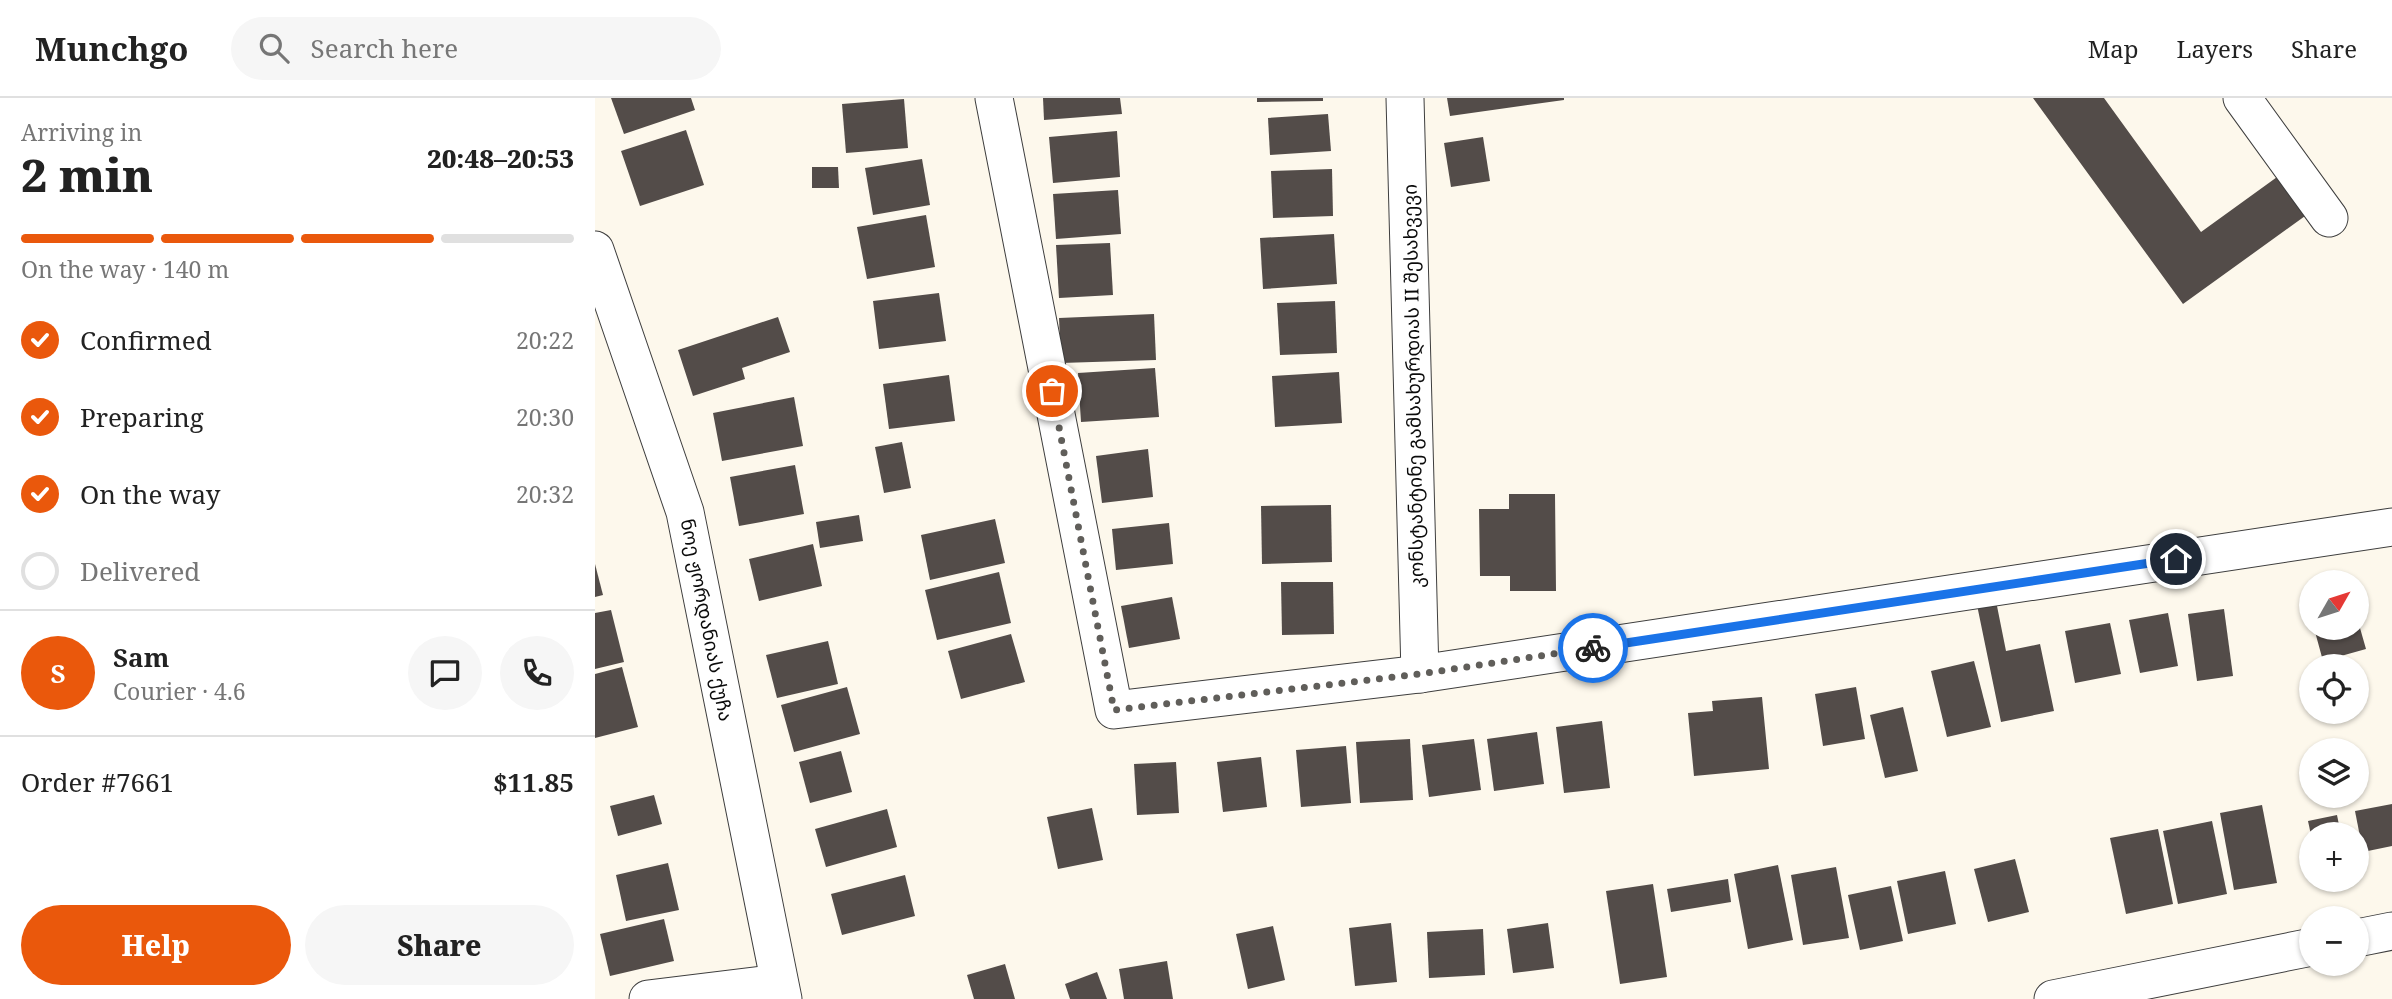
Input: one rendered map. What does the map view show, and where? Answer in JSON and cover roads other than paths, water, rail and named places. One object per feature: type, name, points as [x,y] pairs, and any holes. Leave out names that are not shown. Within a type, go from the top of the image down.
[{"type":"street","points":[[994,98],[1114,710],[1420,674],[2392,527]]},
{"type":"street","name":"კონსტანტინე გამსახურდიას II შესახვევი","points":[[1405,98],[1420,674]]},
{"type":"street","points":[[2242,98],[2329,218]]},
{"type":"street","name":"ნოე ჟორდანიას ქუჩა","points":[[595,250],[685,512],[781,991]]},
{"type":"street","points":[[2369,936],[2392,931]]},
{"type":"street","points":[[2061,998],[2299,950]]},
{"type":"street","points":[[647,999],[781,991]]}]
